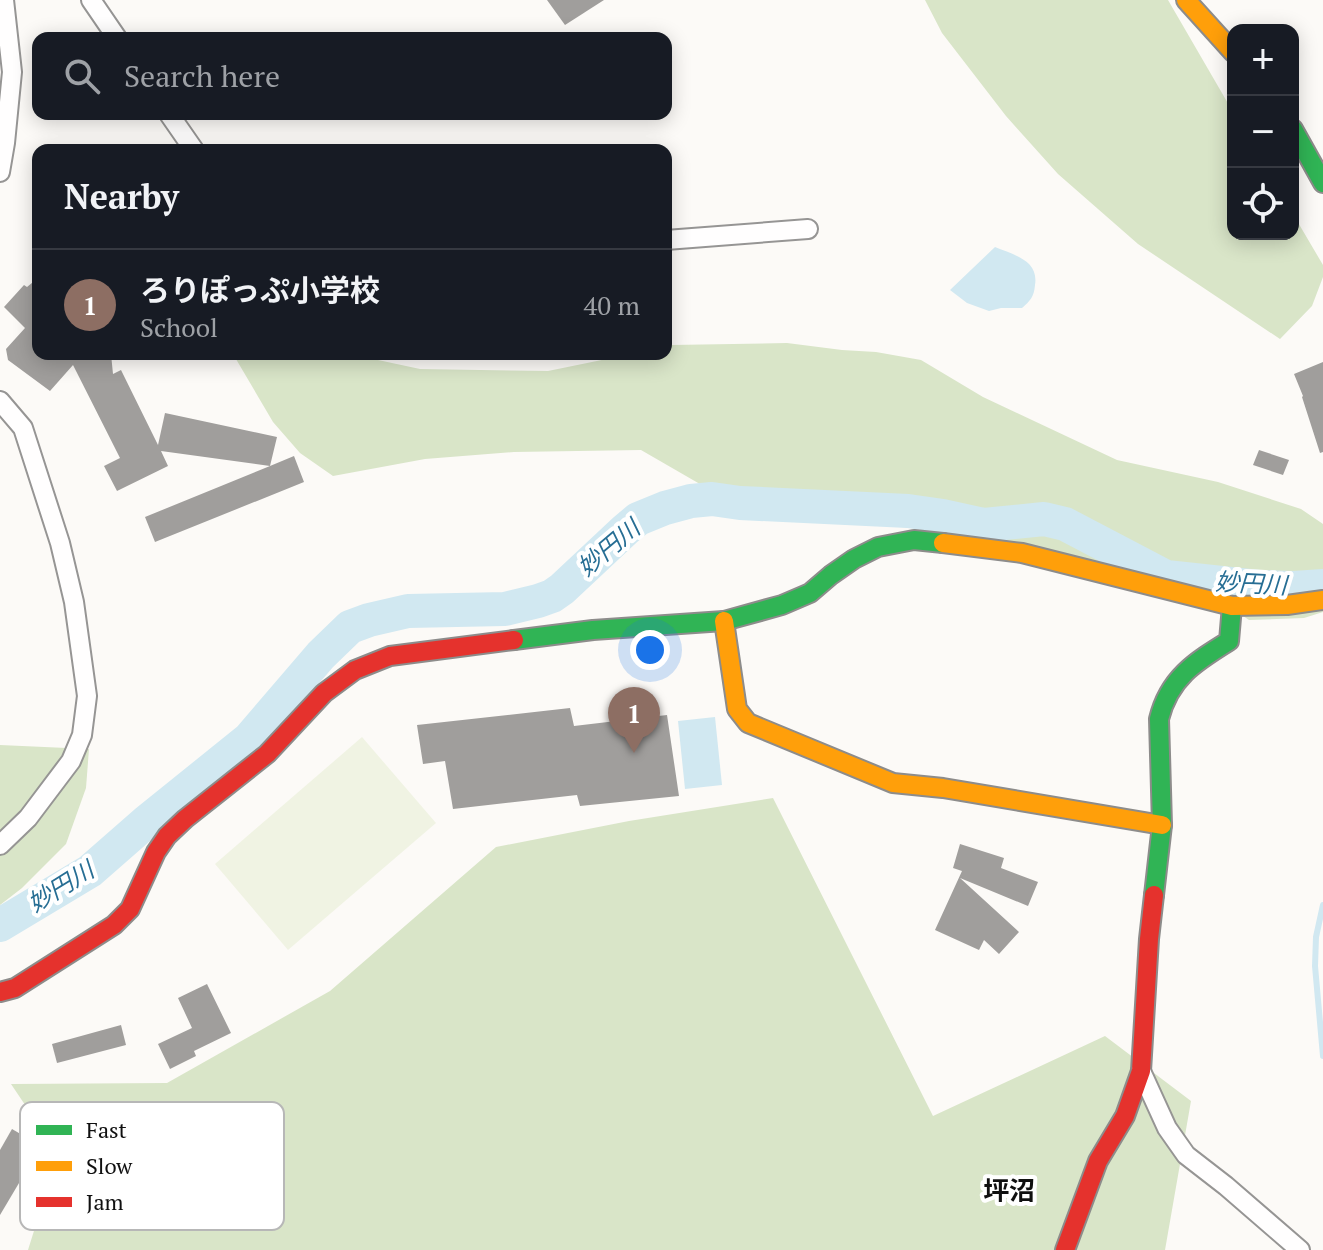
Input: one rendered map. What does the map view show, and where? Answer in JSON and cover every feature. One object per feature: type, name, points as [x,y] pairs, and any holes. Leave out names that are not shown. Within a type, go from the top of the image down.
[{"type":"street","points":[[0,172],[12,72],[4,0]]},
{"type":"street","points":[[91,0],[113,32]]},
{"type":"street","points":[[1186,0],[1227,45]]},
{"type":"street","points":[[173,120],[190,144]]},
{"type":"street","points":[[1299,140],[1323,183]]},
{"type":"street","points":[[672,240],[808,229]]},
{"type":"street","points":[[0,401],[23,428],[60,543],[74,602],[87,696],[82,735],[71,761],[28,818],[0,845]]},
{"type":"street","points":[[0,992],[15,988],[114,925],[130,909],[156,852],[167,836],[267,754],[324,693],[355,670],[390,656],[593,630],[724,621],[782,605],[810,593],[854,559],[878,547],[914,540],[1022,553],[1232,606],[1287,605],[1323,600]]},
{"type":"street","points":[[1065,1250],[1098,1161],[1125,1116],[1141,1071],[1149,939],[1162,825],[1161,703],[1187,669],[1229,641],[1232,606]]},
{"type":"street","points":[[724,621],[737,709],[748,723],[893,783],[943,788],[1162,825]]},
{"type":"street","points":[[1141,1071],[1167,1128],[1186,1155],[1300,1250]]},
{"type":"green space","points":[[925,0],[1168,0],[1227,102],[1227,240],[1299,240],[1299,224],[1323,265],[1323,277],[1312,306],[1280,339],[1138,244],[1058,174],[1006,116],[942,33]]},
{"type":"green space","points":[[787,343],[921,360],[983,397],[1117,460],[1218,482],[1301,509],[1323,524],[1323,612],[1304,618],[1249,620],[1206,591],[929,529],[757,517],[641,450],[514,452],[425,459],[333,476],[300,453],[273,422],[237,360],[378,360],[420,369],[548,371],[602,360],[672,360],[672,345]]},
{"type":"green space","points":[[362,737],[436,823],[288,950],[215,864]]},
{"type":"green space","points":[[0,745],[89,749],[86,788],[66,844],[22,888],[0,905]]},
{"type":"green space","points":[[773,798],[933,1116],[1105,1036],[1191,1101],[1165,1250],[28,1250],[34,1230],[284,1230],[284,1102],[23,1102],[11,1084],[167,1083],[330,991],[496,847],[629,821]]},
{"type":"water","points":[[995,247],[1024,260],[1033,270],[1034,293],[1022,308],[989,311],[967,303],[950,290]]},
{"type":"water","points":[[715,717],[722,785],[685,789],[678,721]]},
{"type":"building","points":[[547,0],[604,0],[565,25]]},
{"type":"building","points":[[32,283],[32,360],[112,360],[113,374],[121,370],[158,445],[165,413],[277,437],[270,466],[161,451],[168,466],[117,491],[104,466],[120,458],[73,365],[50,391],[8,360],[6,349],[25,328],[4,307],[24,285],[27,287]]},
{"type":"building","points":[[1323,362],[1323,452],[1320,453],[1294,374]]},
{"type":"building","points":[[1259,450],[1289,460],[1283,475],[1253,465]]},
{"type":"building","points":[[294,456],[304,482],[155,542],[145,517]]},
{"type":"building","points":[[570,708],[574,726],[667,715],[679,796],[580,806],[577,795],[453,809],[445,761],[423,764],[417,725]]},
{"type":"building","points":[[960,844],[1004,858],[1001,868],[1038,882],[1028,906],[960,878],[1019,932],[999,954],[984,940],[979,950],[935,930],[962,871],[953,868]]},
{"type":"building","points":[[207,984],[231,1033],[194,1051],[196,1056],[170,1069],[158,1044],[192,1028],[178,998]]},
{"type":"building","points":[[121,1025],[126,1045],[57,1063],[52,1044]]},
{"type":"building","points":[[12,1129],[20,1134],[20,1181],[0,1215],[0,1150]]},
{"type":"waterway","name":"妙円川","points":[[0,925],[90,871],[249,739],[321,655],[350,627],[408,611],[505,609],[552,596],[638,519],[691,501],[712,499],[908,511],[984,525],[1044,519],[1065,524],[1166,577],[1259,587],[1323,586]]},
{"type":"waterway","points":[[1323,905],[1316,937],[1315,966],[1323,1056]]},
{"type":"traffic: fast","points":[[1299,140],[1323,183]]},
{"type":"traffic: fast","points":[[514,640],[593,630],[724,621],[782,605],[810,593],[854,559],[878,547],[914,540],[943,543]]},
{"type":"traffic: fast","points":[[1154,895],[1162,825],[1159,719],[1169,692],[1185,672],[1229,641],[1232,606]]},
{"type":"traffic: slow","points":[[1186,0],[1227,45]]},
{"type":"traffic: slow","points":[[943,543],[1022,553],[1232,606],[1287,605],[1323,600]]},
{"type":"traffic: slow","points":[[724,621],[737,709],[748,723],[893,783],[943,788],[1162,825]]},
{"type":"traffic: jam","points":[[0,992],[15,988],[114,925],[130,909],[156,852],[167,836],[267,754],[324,693],[355,670],[390,656],[514,640]]},
{"type":"traffic: jam","points":[[1065,1250],[1098,1161],[1125,1116],[1141,1071],[1154,895]]},
{"type":"place","name":"ろりぽっぷ小学校","points":[[634,753]]},
{"type":"district","name":"坪沼","points":[[1009,1191]]}]
